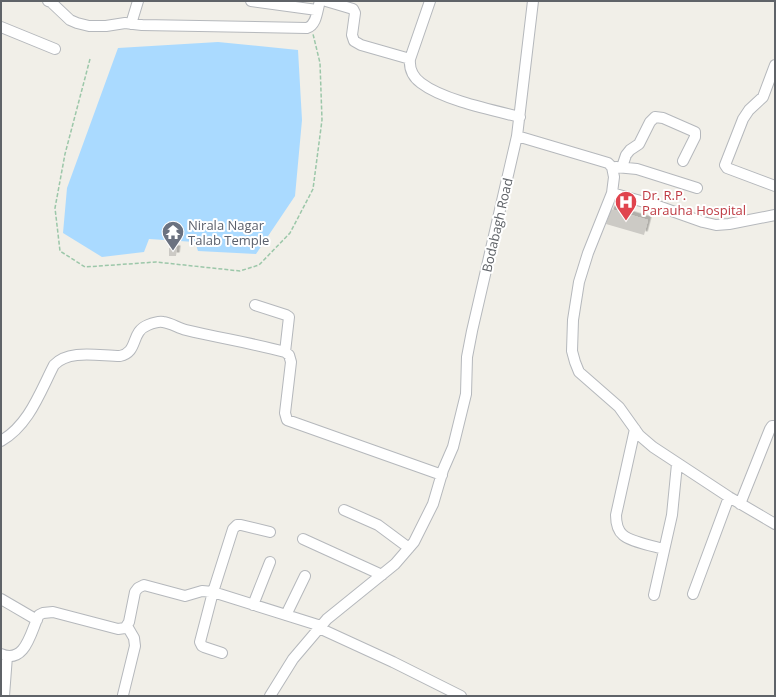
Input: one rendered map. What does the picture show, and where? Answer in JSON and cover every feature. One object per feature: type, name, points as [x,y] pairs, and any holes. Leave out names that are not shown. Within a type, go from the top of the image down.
[{"type":"street","points":[[48,1],[70,20],[89,26],[125,23],[307,28],[314,23],[319,5],[251,1]]},
{"type":"street","points":[[131,24],[138,1]]},
{"type":"street","points":[[326,1],[353,9],[355,13],[352,35],[354,41],[361,45],[410,59]]},
{"type":"street","points":[[430,1],[410,59],[410,69],[414,76],[432,90],[451,98],[520,118]]},
{"type":"street","name":"Bodabagh Road","points":[[270,696],[293,659],[327,619],[396,564],[414,542],[433,504],[453,447],[466,394],[467,357],[474,319],[496,233],[517,136],[533,1]]},
{"type":"street","points":[[1,27],[56,49]]},
{"type":"street","points":[[775,65],[763,97],[749,110],[743,119],[725,165],[727,168],[775,186]]},
{"type":"street","points":[[684,161],[695,137],[695,132],[663,118],[655,117],[650,122],[639,144],[630,150],[617,167],[612,193],[588,253],[579,282],[573,320],[572,351],[579,372],[619,407],[639,435],[653,447],[740,504],[775,524]]},
{"type":"street","points":[[517,136],[617,167],[637,169],[697,188]]},
{"type":"street","points":[[612,193],[716,225],[775,216]]},
{"type":"street","points":[[255,305],[289,317],[285,352]]},
{"type":"street","points":[[1,441],[9,435],[27,416],[58,360],[76,355],[125,355],[129,353],[140,330],[155,322],[165,322],[185,330],[285,352],[289,355],[291,362],[285,413],[287,420],[443,473]]},
{"type":"street","points":[[740,504],[770,429],[772,426],[775,426]]},
{"type":"street","points":[[635,429],[616,515],[616,522],[623,535],[664,550]]},
{"type":"street","points":[[654,595],[674,502],[678,464]]},
{"type":"street","points":[[693,594],[729,497]]},
{"type":"street","points":[[344,510],[378,525],[409,548]]},
{"type":"street","points":[[222,653],[204,647],[201,644],[213,592],[234,527],[241,525],[270,532]]},
{"type":"street","points":[[303,539],[382,575]]},
{"type":"street","points":[[253,605],[270,562]]},
{"type":"street","points":[[286,615],[305,576]]},
{"type":"street","points":[[122,695],[135,646],[134,638],[127,626],[135,592],[140,586],[148,585],[185,596],[202,591],[213,592],[320,627],[393,662],[447,693],[462,696]]},
{"type":"street","points":[[1,599],[37,620]]},
{"type":"street","points":[[4,696],[4,655],[16,655],[21,652],[25,647],[37,620],[43,613],[53,612],[122,629],[127,626]]},
{"type":"path","points":[[90,59],[65,154],[55,208],[60,251],[85,267],[156,262],[240,271],[259,265],[290,233],[313,189],[322,120],[320,63],[311,26]]},
{"type":"water","points":[[218,42],[298,50],[302,120],[295,196],[256,254],[198,251],[195,242],[149,239],[144,252],[102,257],[63,233],[67,188],[118,48]]},
{"type":"building","points":[[611,209],[648,220],[644,235],[606,224]]},
{"type":"building","name":"Nirala Nagar Talab Temple","points":[[169,248],[177,249],[176,256],[169,256]]},
{"type":"place","name":"Dr. R.P. Parauha Hospital","points":[[626,222]]},
{"type":"place","name":"Nirala Nagar Talab Temple","points":[[173,252]]}]
